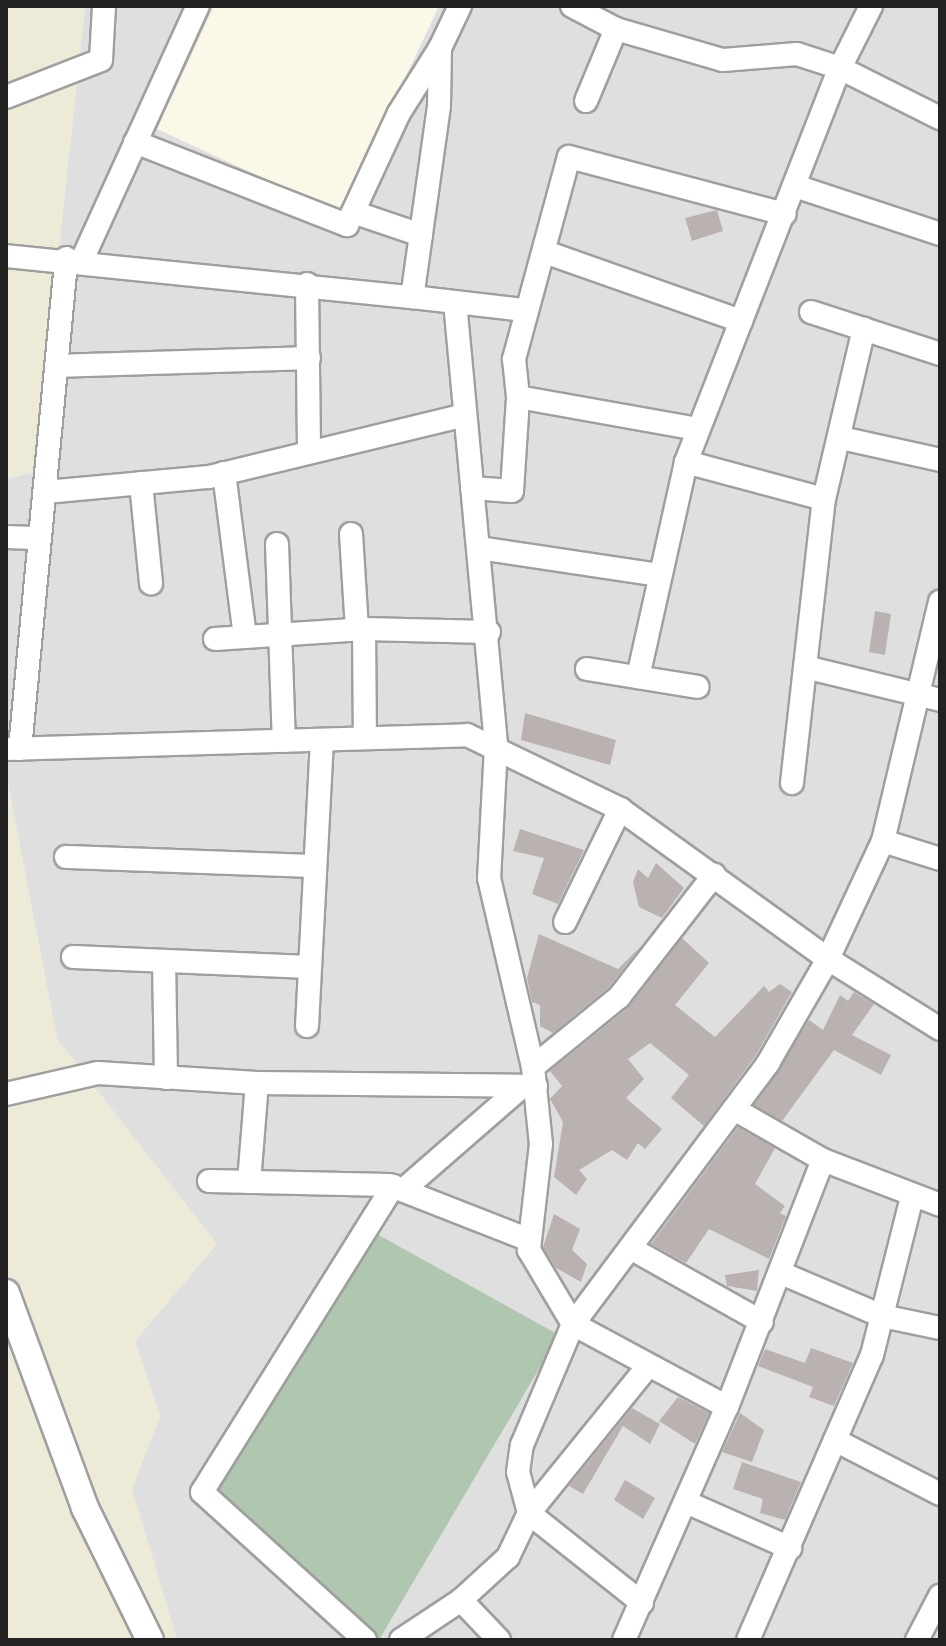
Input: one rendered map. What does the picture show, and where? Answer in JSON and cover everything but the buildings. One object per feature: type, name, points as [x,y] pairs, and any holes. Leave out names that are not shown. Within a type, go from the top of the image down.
[{"type":"street","points":[[6,97],[101,60],[104,6]]},
{"type":"street","points":[[198,6],[135,142],[74,259],[57,366],[46,492],[13,749],[467,735],[496,746],[620,809],[828,959],[940,1029]]},
{"type":"street","points":[[135,142],[347,225],[399,113],[440,48],[460,6]]},
{"type":"street","points":[[572,6],[597,10],[616,29],[723,60],[797,54],[840,68],[940,118]]},
{"type":"street","points":[[638,677],[686,462],[840,68],[871,6]]},
{"type":"street","points":[[586,101],[616,29]]},
{"type":"street","points":[[412,297],[440,48]]},
{"type":"street","points":[[472,488],[512,491],[518,397],[514,359],[569,157],[785,214]]},
{"type":"street","points":[[795,186],[940,234]]},
{"type":"street","points":[[353,212],[421,235]]},
{"type":"street","points":[[545,252],[741,321]]},
{"type":"street","points":[[6,256],[74,259],[525,310]]},
{"type":"street","points":[[307,284],[309,450]]},
{"type":"street","points":[[455,302],[461,416],[489,632],[496,746],[489,878],[541,1144],[527,1239],[535,1268],[573,1324],[727,1407]]},
{"type":"street","points":[[811,312],[940,354]]},
{"type":"street","points":[[792,783],[824,499],[841,438],[864,329]]},
{"type":"street","points":[[57,366],[309,358]]},
{"type":"street","points":[[518,397],[698,429]]},
{"type":"street","points":[[46,492],[224,473],[309,450],[461,416]]},
{"type":"street","points":[[841,438],[940,460]]},
{"type":"street","points":[[686,462],[824,499]]},
{"type":"street","points":[[224,473],[245,637]]},
{"type":"street","points":[[141,483],[151,584]]},
{"type":"street","points":[[351,534],[361,629],[365,738]]},
{"type":"street","points":[[6,537],[40,538]]},
{"type":"street","points":[[277,544],[284,741]]},
{"type":"street","points":[[479,548],[659,575]]},
{"type":"street","points":[[642,1603],[529,1513],[518,1472],[522,1445],[573,1324],[734,1109],[828,959],[883,841],[916,692],[940,602]]},
{"type":"street","points":[[215,639],[361,629],[489,632]]},
{"type":"street","points":[[805,667],[940,700]]},
{"type":"street","points":[[587,669],[698,687]]},
{"type":"street","points":[[307,1026],[322,740]]},
{"type":"street","points":[[565,922],[620,809]]},
{"type":"street","points":[[883,841],[940,859]]},
{"type":"street","points":[[66,857],[315,866]]},
{"type":"street","points":[[349,1635],[202,1492],[398,1188],[529,1081],[619,997],[714,875]]},
{"type":"street","points":[[73,957],[310,967]]},
{"type":"street","points":[[164,961],[166,1078]]},
{"type":"street","points":[[6,1094],[98,1073],[257,1083],[529,1081]]},
{"type":"street","points":[[249,1182],[257,1083]]},
{"type":"street","points":[[734,1109],[823,1160],[912,1197],[940,1205]]},
{"type":"street","points":[[624,1640],[727,1407],[823,1160]]},
{"type":"street","points":[[209,1181],[398,1188],[527,1239]]},
{"type":"street","points":[[748,1640],[835,1440],[882,1316],[912,1197]]},
{"type":"street","points":[[632,1249],[762,1322]]},
{"type":"street","points":[[781,1273],[882,1316],[940,1328]]},
{"type":"street","points":[[6,1293],[85,1508],[150,1640]]},
{"type":"street","points":[[401,1640],[461,1600],[508,1557],[529,1513],[648,1366]]},
{"type":"street","points":[[835,1440],[940,1494]]},
{"type":"street","points":[[686,1502],[790,1548]]},
{"type":"street","points":[[928,1629],[940,1596]]},
{"type":"street","points":[[461,1600],[499,1640]]},
{"type":"shaded area","points":[[6,6],[85,6],[35,472],[6,479]]},
{"type":"shaded area","points":[[85,6],[940,6],[940,1640],[177,1640],[132,1489],[160,1416],[135,1341],[217,1244],[57,1039],[6,773],[6,479],[35,472]]},
{"type":"shaded area","points":[[214,6],[439,6],[341,214],[157,129]]},
{"type":"shaded area","points":[[6,773],[57,1039],[217,1244],[135,1341],[160,1416],[132,1489],[177,1640],[6,1640]]},
{"type":"green space","points":[[375,1233],[559,1335],[379,1640],[211,1489]]}]
